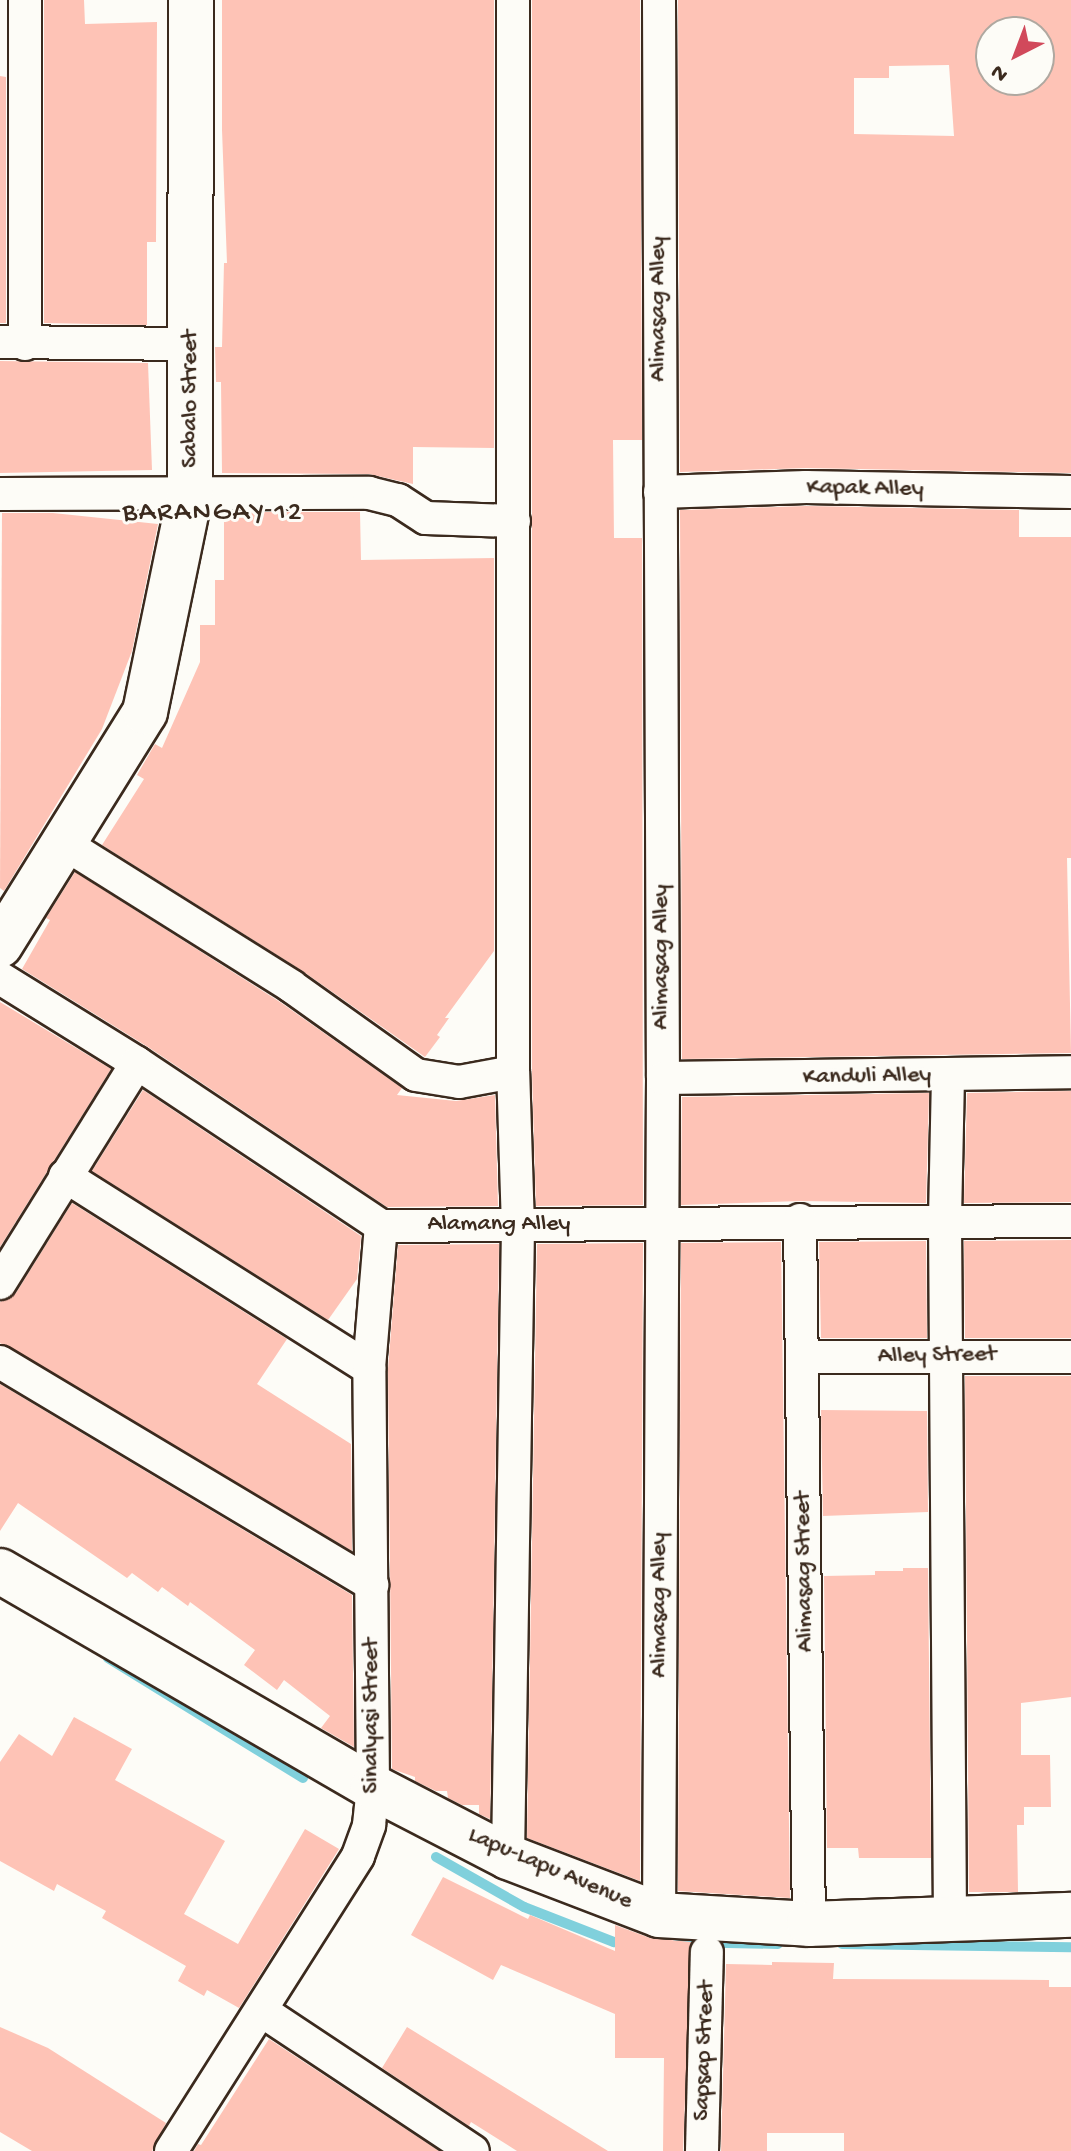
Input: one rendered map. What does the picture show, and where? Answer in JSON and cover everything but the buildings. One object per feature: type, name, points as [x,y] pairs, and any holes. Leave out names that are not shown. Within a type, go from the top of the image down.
[{"type":"street","points":[[25,0],[13,72],[12,343],[191,344]]},
{"type":"street","name":"Sabalo Street","points":[[0,945],[145,712],[190,494],[191,0]]},
{"type":"street","points":[[508,1857],[518,1227],[513,1072],[513,0]]},
{"type":"street","name":"Alimasag Alley","points":[[659,0],[663,1078],[659,1915]]},
{"type":"street","name":"Kapak Alley","points":[[660,492],[806,487],[1071,492]]},
{"type":"street","points":[[1,497],[369,493],[398,500],[426,518],[514,521]]},
{"type":"street","points":[[65,844],[291,986],[416,1075],[459,1082],[513,1072]]},
{"type":"street","points":[[0,978],[137,1063],[381,1226]]},
{"type":"street","points":[[0,1283],[137,1063]]},
{"type":"street","name":"Kanduli Alley","points":[[663,1078],[1071,1072]]},
{"type":"street","points":[[948,1076],[945,1355],[950,1917]]},
{"type":"street","points":[[65,1176],[369,1368]]},
{"type":"street","name":"Alamang Alley","points":[[381,1226],[518,1227],[800,1220],[1071,1221]]},
{"type":"street","name":"Alimasag Street","points":[[800,1220],[809,1924]]},
{"type":"street","name":"Sinalyasi Street","points":[[171,2151],[358,1856],[369,1825],[373,1787],[369,1368],[381,1226]]},
{"type":"street","name":"Alley Street","points":[[802,1357],[1071,1357]]},
{"type":"street","points":[[0,1362],[372,1585]]},
{"type":"street","name":"Lapu-Lapu Avenue","points":[[0,1571],[373,1787],[508,1857],[659,1915],[809,1924],[1071,1915]]},
{"type":"street","name":"Sapsap Street","points":[[702,2151],[707,1952]]},
{"type":"street","points":[[262,2011],[473,2151]]},
{"type":"waterway","points":[[108,1658],[303,1778]]},
{"type":"waterway","points":[[436,1857],[524,1907],[614,1942],[626,1942]]},
{"type":"waterway","points":[[678,1942],[778,1944]]},
{"type":"waterway","points":[[842,1944],[1071,1947]]},
{"type":"district","name":"BARANGAY 12","points":[[213,514]]}]
